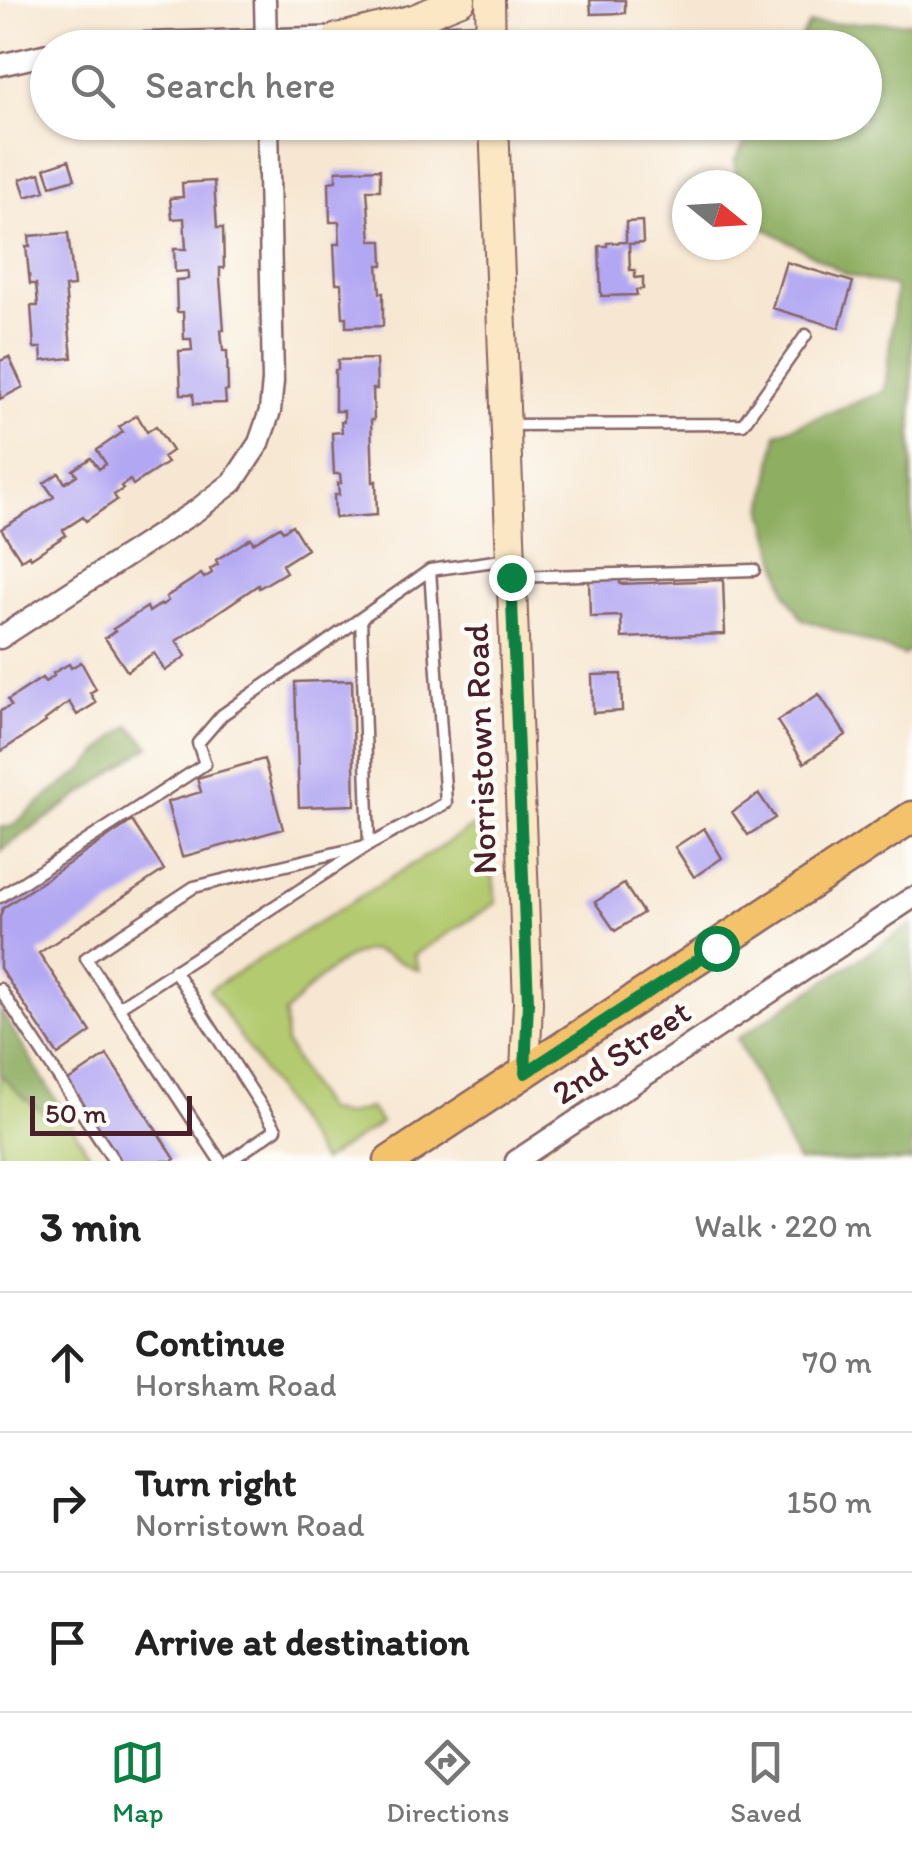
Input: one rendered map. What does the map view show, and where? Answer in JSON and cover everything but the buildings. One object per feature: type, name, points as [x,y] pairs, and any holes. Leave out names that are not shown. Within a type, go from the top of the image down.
[{"type":"main road","points":[[369,30],[414,19],[461,0]]},
{"type":"main road","points":[[490,0],[491,30]]},
{"type":"main road","name":"Norristown Road","points":[[494,140],[528,1002],[525,1073]]},
{"type":"main road","points":[[390,1161],[912,817]]},
{"type":"street","points":[[264,0],[265,30]]},
{"type":"street","points":[[0,65],[30,58]]},
{"type":"street","points":[[0,638],[197,510],[233,482],[259,443],[270,412],[273,380],[268,140]]},
{"type":"street","name":"2nd Street","points":[[516,1161],[912,898]]},
{"type":"lane","points":[[505,426],[744,424],[806,334]]},
{"type":"lane","points":[[0,897],[205,764],[198,743],[222,714],[430,570],[754,570]]},
{"type":"lane","points":[[119,1007],[369,845],[446,803],[430,570]]},
{"type":"lane","points":[[362,618],[369,845]]},
{"type":"lane","points":[[220,1161],[86,958],[194,887],[369,845]]},
{"type":"lane","points":[[174,970],[276,1129],[230,1161]]},
{"type":"lane","points":[[0,989],[114,1161]]},
{"type":"green space","points":[[912,22],[912,649],[904,655],[802,619],[787,595],[764,511],[777,433],[885,391],[896,287],[848,275],[762,226],[762,170],[735,170],[734,162],[746,140],[882,140],[882,30],[806,30],[809,24]]},
{"type":"green space","points":[[130,726],[150,746],[0,851],[0,827],[11,827],[82,771]]},
{"type":"green space","points":[[487,818],[496,903],[414,955],[419,970],[378,952],[363,952],[325,974],[285,1014],[286,1043],[325,1110],[344,1115],[370,1108],[381,1123],[322,1161],[209,990]]},
{"type":"green space","points":[[912,924],[912,1161],[797,1161],[737,1039]]},
{"type":"green space","points":[[0,1010],[67,1118],[40,1109],[0,1074]]},
{"type":"green space","points":[[0,1073],[40,1109],[67,1118],[94,1161],[0,1161]]},
{"type":"route","points":[[511,577],[528,1002],[525,1073],[716,948]]}]
